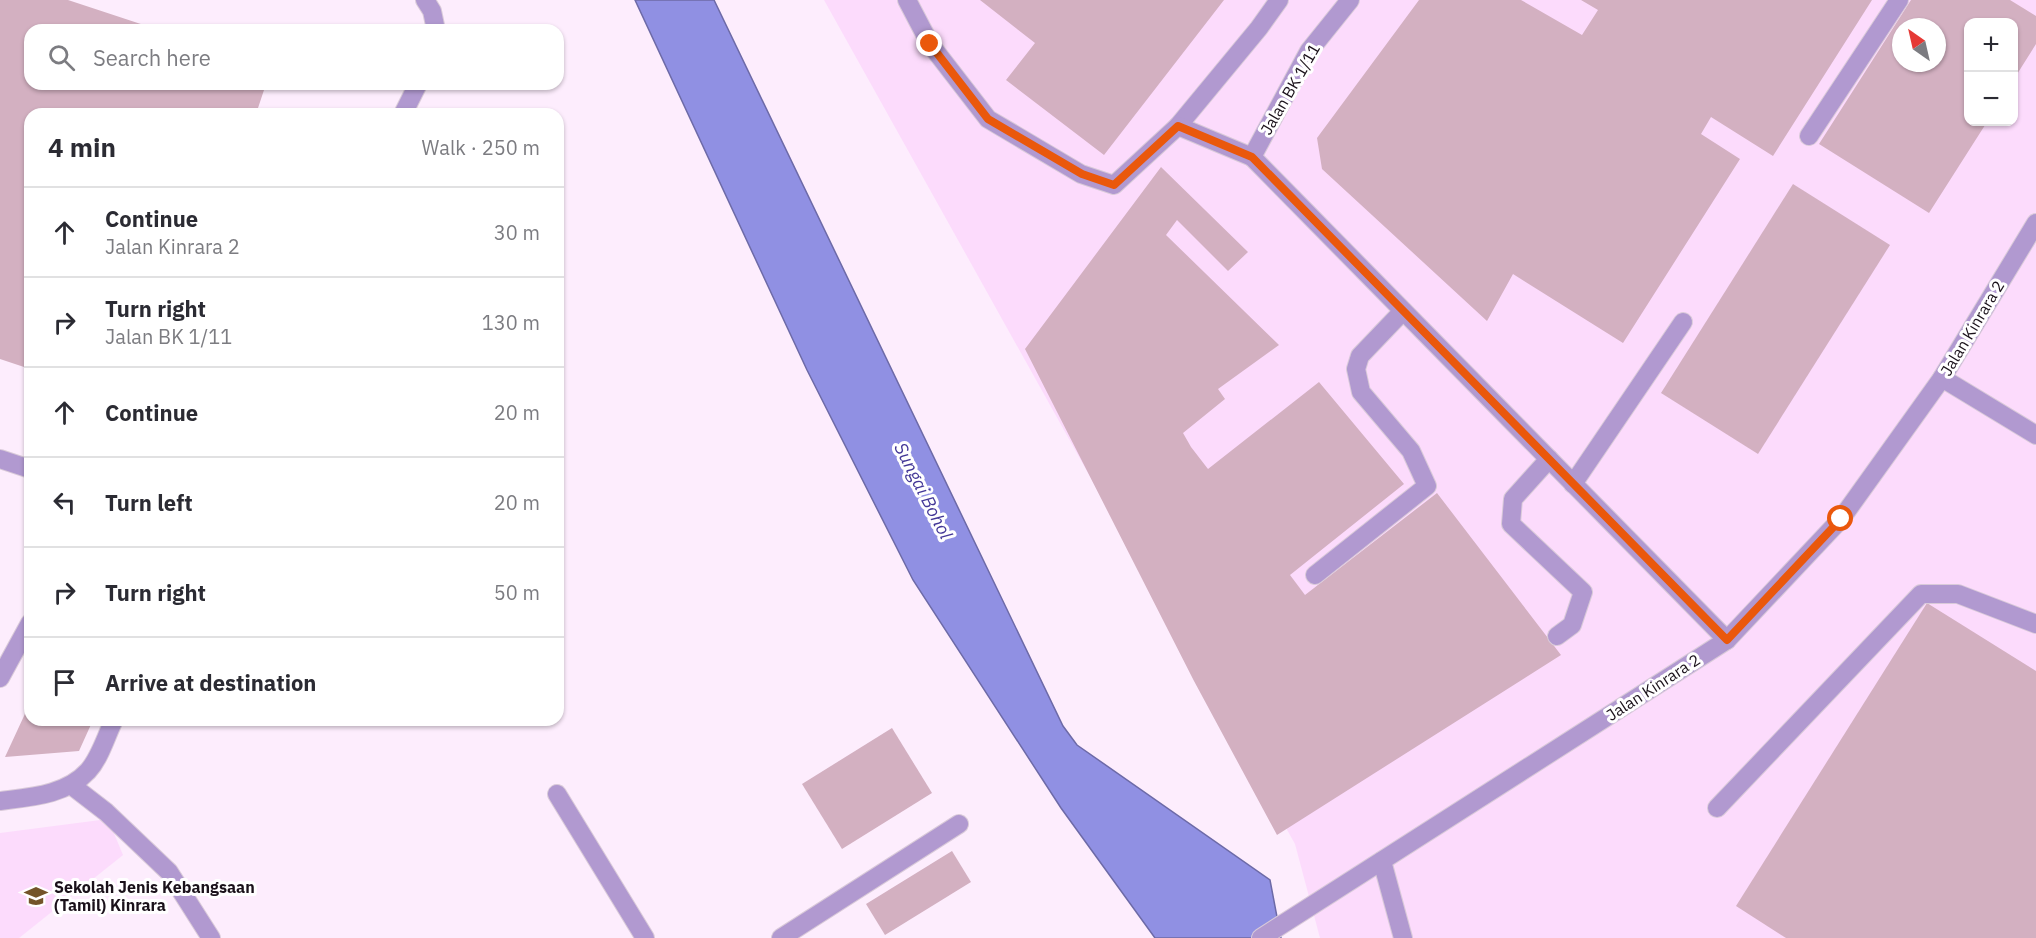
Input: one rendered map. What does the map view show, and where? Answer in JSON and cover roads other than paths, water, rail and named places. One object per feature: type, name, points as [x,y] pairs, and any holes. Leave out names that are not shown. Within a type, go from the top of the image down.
[{"type":"street","points":[[425,0],[432,11],[435,24]]},
{"type":"street","points":[[907,0],[930,44],[988,119],[1082,174],[1114,185],[1178,126],[1259,28],[1279,0]]},
{"type":"street","name":"Jalan BK 1/11","points":[[1252,157],[1309,51],[1350,0]]},
{"type":"street","points":[[1809,136],[1899,0]]},
{"type":"street","points":[[406,108],[414,90]]},
{"type":"street","points":[[1178,126],[1252,157],[1727,640]]},
{"type":"street","name":"Jalan Kinrara 2","points":[[1261,938],[1727,640],[1841,519],[1942,378],[2036,223]]},
{"type":"street","points":[[1316,575],[1427,486],[1411,451],[1361,392],[1356,369],[1360,356],[1403,311]]},
{"type":"street","points":[[1573,483],[1683,322]]},
{"type":"street","points":[[1942,378],[2036,435]]},
{"type":"street","points":[[0,459],[24,467]]},
{"type":"street","points":[[1549,459],[1513,499],[1511,524],[1583,592],[1572,625],[1557,636]]},
{"type":"street","points":[[1718,808],[1921,594],[1958,594],[2036,624]]},
{"type":"street","points":[[0,678],[24,634]]},
{"type":"street","points":[[0,801],[34,796],[71,785],[90,770],[111,726]]},
{"type":"street","points":[[71,785],[106,812],[169,872],[211,938]]},
{"type":"street","points":[[557,794],[645,938]]},
{"type":"street","points":[[782,938],[960,824]]},
{"type":"street","points":[[1382,861],[1403,938]]},
{"type":"water","name":"Sungai Bohol","points":[[635,0],[714,0],[1063,726],[1077,745],[1270,880],[1281,938],[1155,938],[1061,808],[913,580],[807,370]]},
{"type":"place","name":"Sekolah Jenis Kebangsaan (Tamil) Kinrara","points":[[36,896]]}]
